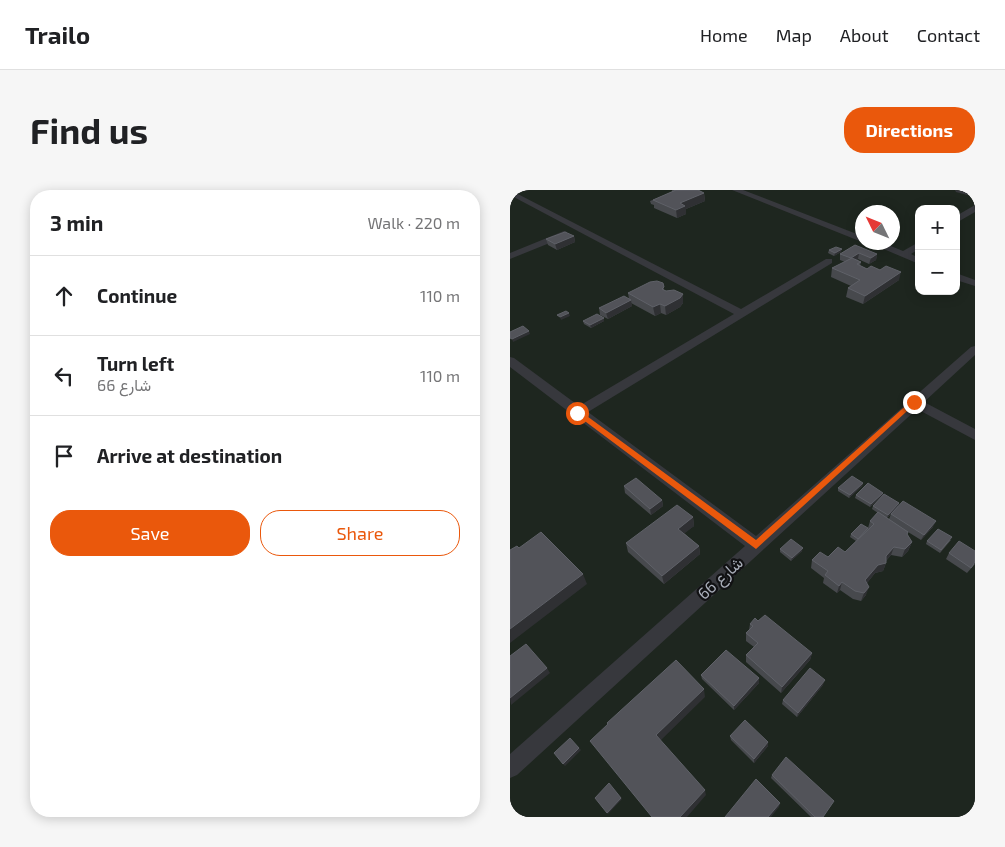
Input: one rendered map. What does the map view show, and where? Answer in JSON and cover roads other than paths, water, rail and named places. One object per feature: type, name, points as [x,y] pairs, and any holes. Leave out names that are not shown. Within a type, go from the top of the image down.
[{"type":"street","points":[[736,190],[855,236]]},
{"type":"street","points":[[959,190],[975,195]]},
{"type":"street","points":[[510,192],[742,314]]},
{"type":"street","points":[[960,217],[975,208]]},
{"type":"street","points":[[510,256],[578,228]]},
{"type":"street","points":[[903,255],[915,248]]},
{"type":"street","points":[[891,250],[915,260]]},
{"type":"street","points":[[577,413],[829,262]]},
{"type":"street","points":[[960,277],[975,283]]},
{"type":"street","name":"شارع 66","points":[[510,768],[975,349]]},
{"type":"street","points":[[510,361],[577,413],[756,545]]},
{"type":"street","points":[[914,402],[975,434]]}]
